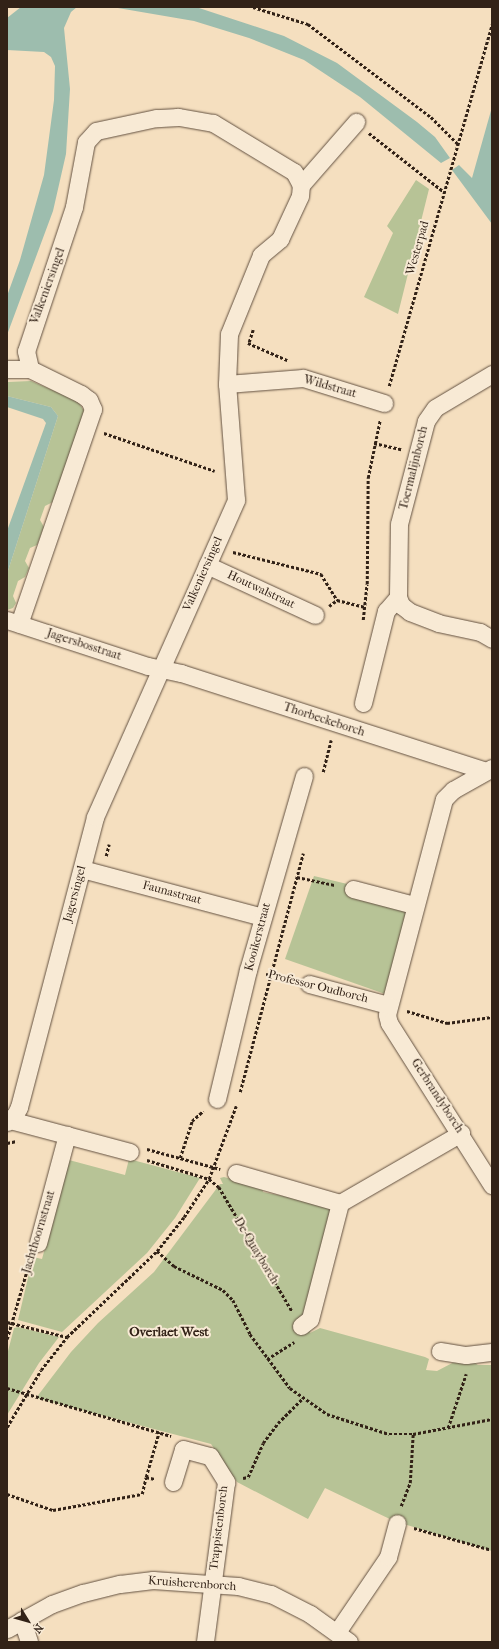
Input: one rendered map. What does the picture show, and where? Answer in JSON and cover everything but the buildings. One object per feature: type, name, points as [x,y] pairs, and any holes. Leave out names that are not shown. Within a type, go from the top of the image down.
[{"type":"street","name":"Valkeniersingel","points":[[30,369],[26,351],[28,340],[57,264],[70,222],[86,142],[96,131],[156,118],[178,116],[213,124],[283,164],[294,172],[301,184],[300,196],[280,239],[262,255],[229,334],[227,384],[236,500],[160,670]]},
{"type":"street","name":"Valkeniersingel","points":[[301,184],[356,122]]},
{"type":"street","points":[[7,369],[30,369],[81,394],[89,400],[93,409],[88,429],[13,622]]},
{"type":"street","name":"Toermalijnborch","points":[[400,601],[399,524],[417,453],[430,414],[492,374]]},
{"type":"street","name":"Wildstraat","points":[[227,384],[303,378],[384,403]]},
{"type":"street","name":"Houtwalstraat","points":[[207,565],[315,615]]},
{"type":"street","points":[[363,703],[386,611],[400,601],[410,612],[438,623],[480,632],[492,639]]},
{"type":"street","name":"Jagersbosstraat","points":[[13,622],[160,670]]},
{"type":"street","name":"Thorbeckeborch","points":[[160,670],[181,673],[489,769]]},
{"type":"street","name":"Jagersingel","points":[[8,1121],[19,1107],[95,817],[160,670]]},
{"type":"street","name":"Thorbeckeborch","points":[[388,1005],[414,904],[444,799],[453,790],[489,769]]},
{"type":"street","name":"Kooikerstraat","points":[[217,1099],[248,970],[304,776]]},
{"type":"street","name":"Faunastraat","points":[[82,869],[263,917]]},
{"type":"street","points":[[354,889],[414,904]]},
{"type":"street","name":"Professor Oudborch","points":[[309,984],[388,1005]]},
{"type":"street","name":"Gerbrandyborch","points":[[388,1005],[389,1023],[461,1133],[492,1186]]},
{"type":"street","points":[[8,1121],[130,1152]]},
{"type":"street","points":[[303,1330],[310,1319],[340,1203],[461,1133]]},
{"type":"street","name":"Jachthoornstraat","points":[[38,1243],[67,1135]]},
{"type":"street","points":[[236,1173],[340,1203]]},
{"type":"street","points":[[440,1351],[466,1356],[492,1352]]},
{"type":"street","name":"Trappistenborch","points":[[173,1482],[183,1449],[210,1456],[226,1482],[205,1642]]},
{"type":"street","points":[[343,1637],[388,1557],[397,1523]]},
{"type":"street","name":"Kruisherenborch","points":[[7,1629],[52,1604],[120,1584],[153,1580],[238,1586],[271,1594],[310,1614],[343,1637]]},
{"type":"street","points":[[22,1620],[29,1642]]},
{"type":"path","points":[[253,7],[308,24],[431,117],[458,144]]},
{"type":"path","name":"Westerpad","points":[[368,478],[374,443],[384,403],[443,191],[492,24]]},
{"type":"path","points":[[356,122],[443,191]]},
{"type":"path","points":[[248,343],[291,362],[303,378]]},
{"type":"path","points":[[88,429],[234,477]]},
{"type":"path","points":[[374,443],[417,453]]},
{"type":"path","points":[[224,574],[234,546]]},
{"type":"path","points":[[232,552],[321,574],[337,600],[365,607]]},
{"type":"path","points":[[101,874],[111,836]]},
{"type":"path","points":[[280,857],[297,877],[354,889]]},
{"type":"path","name":"Professor Oudborch","points":[[248,970],[309,984]]},
{"type":"path","points":[[388,1005],[447,1023],[492,1017]]},
{"type":"path","points":[[180,1158],[192,1121],[217,1099]]},
{"type":"path","points":[[7,1143],[12,1144],[22,1137],[28,1125]]},
{"type":"path","points":[[130,1152],[142,1147],[214,1167]]},
{"type":"path","name":"De-Quayborch","points":[[130,1152],[140,1158],[209,1179],[219,1187],[303,1330]]},
{"type":"path","name":"Jachthoornstraat","points":[[7,1339],[30,1259],[38,1243]]},
{"type":"path","points":[[157,1251],[174,1266],[223,1290],[233,1300],[250,1334],[290,1388],[302,1399],[340,1420],[389,1434],[413,1434],[492,1419]]},
{"type":"path","points":[[7,1322],[67,1337]]},
{"type":"path","points":[[268,1359],[303,1330]]},
{"type":"path","points":[[448,1428],[463,1388],[466,1356]]},
{"type":"path","points":[[7,1388],[174,1437]]},
{"type":"path","points":[[226,1482],[248,1477],[263,1444],[278,1423],[302,1399]]},
{"type":"path","points":[[7,1494],[52,1510],[142,1494],[159,1432]]},
{"type":"path","points":[[413,1434],[410,1483],[397,1523],[492,1550]]},
{"type":"path","points":[[146,1477],[173,1482]]},
{"type":"green space","points":[[416,180],[429,189],[398,314],[364,297],[393,233],[387,226]]},
{"type":"green space","points":[[31,381],[78,401],[84,411],[53,502],[45,506],[40,520],[44,527],[37,545],[30,548],[25,561],[29,568],[25,577],[18,581],[13,596],[16,603],[13,608],[7,610],[7,574],[58,416],[51,407],[7,396],[7,382]]},
{"type":"green space","points":[[314,876],[418,901],[388,995],[285,959]]},
{"type":"green space","points":[[129,1159],[200,1178],[175,1218],[147,1253],[62,1332],[18,1320],[33,1257],[42,1259],[69,1160],[125,1175]]},
{"type":"green space","points":[[224,1177],[262,1187],[263,1192],[343,1208],[310,1333],[320,1328],[425,1357],[429,1359],[426,1370],[437,1371],[458,1360],[470,1360],[478,1365],[492,1365],[492,1551],[394,1521],[325,1488],[308,1519],[237,1482],[211,1444],[36,1398],[71,1352],[98,1323],[154,1272],[220,1184],[223,1184],[220,1178]]},
{"type":"green space","points":[[18,1327],[59,1337],[39,1363],[7,1415],[7,1355],[14,1328]]},
{"type":"shaded area","points":[[21,7],[77,7],[71,12],[64,28],[70,89],[66,154],[53,211],[7,335],[7,296],[20,260],[44,175],[54,100],[55,66],[51,57],[44,52],[7,50],[7,18]]},
{"type":"shaded area","points":[[112,7],[196,7],[284,36],[337,63],[435,137],[450,158],[441,163],[360,97],[304,60],[249,38],[194,21]]},
{"type":"shaded area","points":[[492,107],[492,224],[452,170],[459,165],[472,178]]},
{"type":"shaded area","points":[[7,396],[51,407],[58,416],[7,574],[7,531],[46,423],[43,419],[7,407]]},
{"type":"district","name":"Overlaet West","points":[[169,1332]]}]
